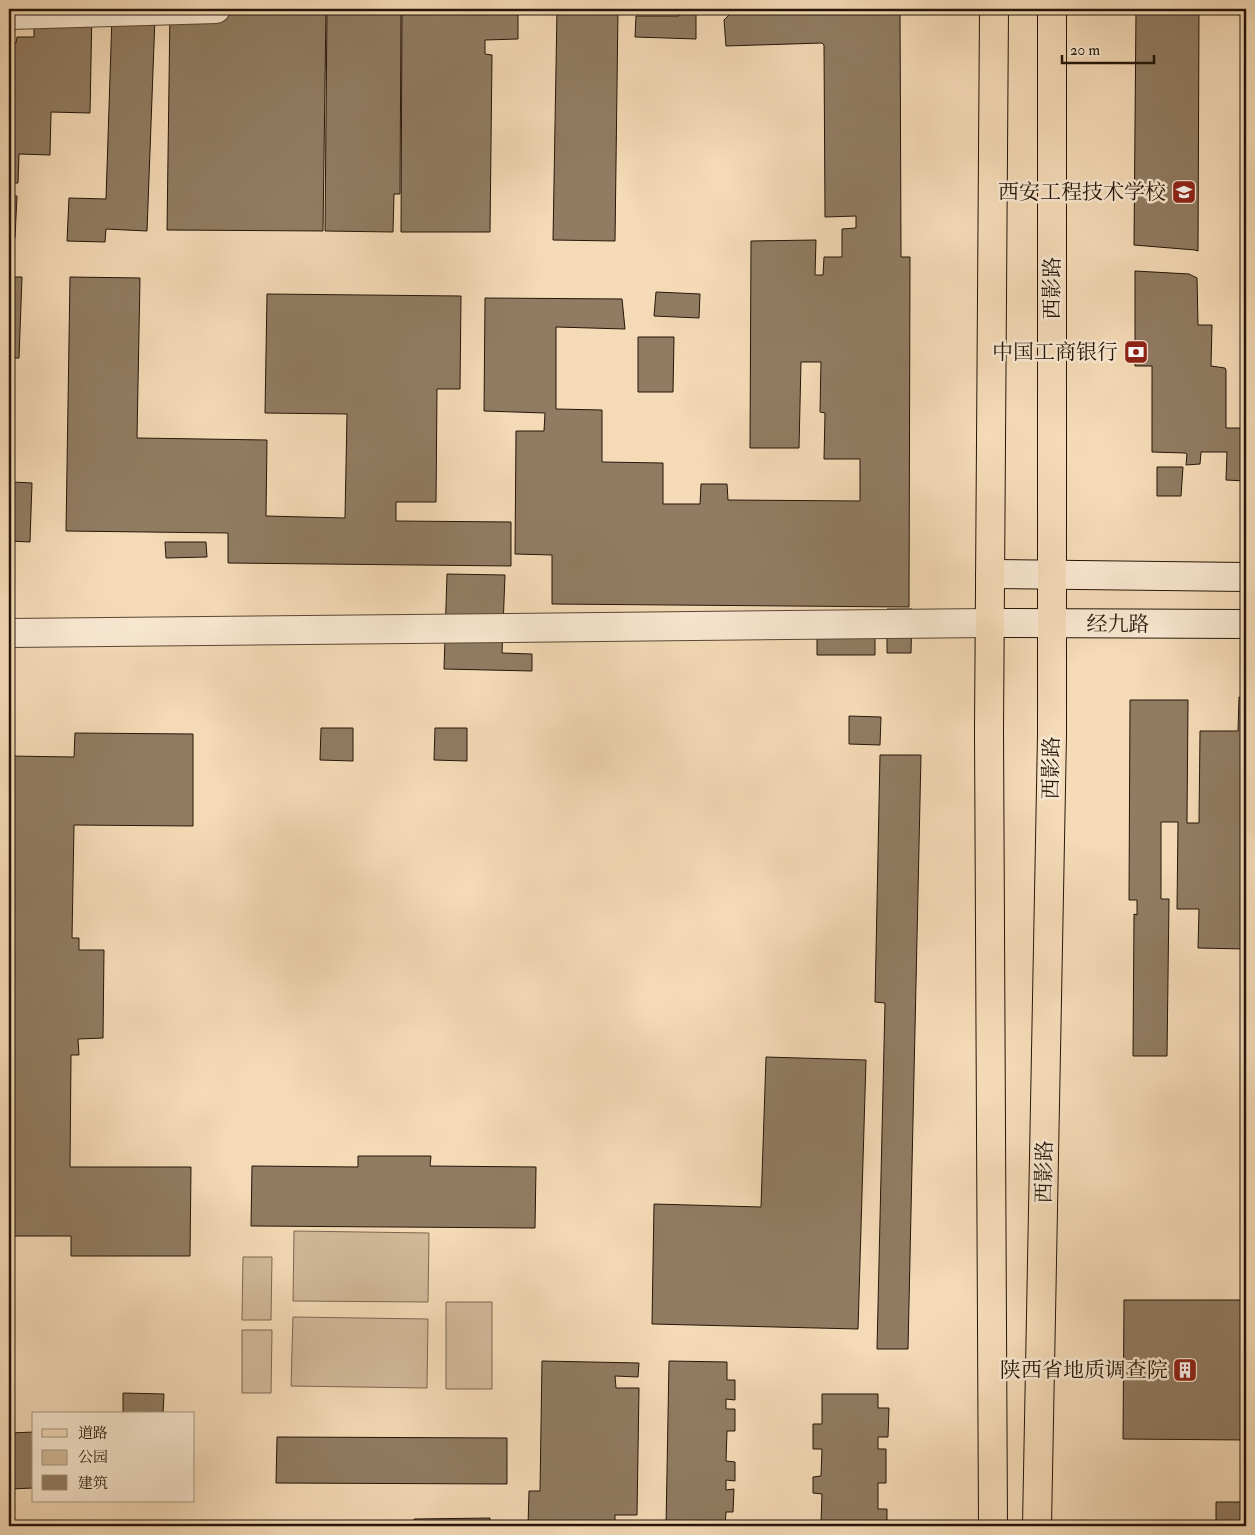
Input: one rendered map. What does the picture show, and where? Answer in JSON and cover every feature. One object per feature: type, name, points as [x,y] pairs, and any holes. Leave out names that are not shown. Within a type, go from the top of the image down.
[{"type":"main road","points":[[993,1526],[990,574],[994,9]]},
{"type":"main road","name":"西影路","points":[[1037,1526],[1052,745],[1052,9]]},
{"type":"street","points":[[9,15],[216,9]]},
{"type":"street","points":[[990,574],[1246,577]]},
{"type":"street","name":"经九路","points":[[9,633],[990,623],[1246,624]]},
{"type":"green space","points":[[294,1231],[429,1233],[428,1302],[293,1301]]},
{"type":"green space","points":[[243,1257],[272,1257],[271,1320],[242,1320]]},
{"type":"green space","points":[[446,1302],[492,1302],[492,1389],[446,1389]]},
{"type":"green space","points":[[293,1317],[428,1319],[427,1388],[291,1386]]},
{"type":"green space","points":[[242,1330],[272,1330],[271,1393],[242,1393]]},
{"type":"building","points":[[34,9],[92,9],[90,113],[51,112],[50,155],[19,154],[18,183],[9,183],[9,43],[16,43],[17,37],[34,37]]},
{"type":"building","points":[[170,9],[326,9],[323,231],[167,230]]},
{"type":"building","points":[[327,9],[401,9],[400,194],[394,194],[393,232],[325,231]]},
{"type":"building","points":[[402,9],[518,9],[518,39],[485,40],[485,54],[492,55],[490,232],[401,232]]},
{"type":"building","points":[[557,9],[618,9],[615,241],[553,240]]},
{"type":"building","points":[[679,9],[696,9],[696,39],[635,37],[636,16],[679,16]]},
{"type":"building","points":[[735,9],[900,9],[901,257],[910,257],[909,607],[552,604],[552,555],[515,554],[516,431],[544,431],[545,413],[484,411],[485,298],[622,299],[625,329],[556,327],[556,409],[602,410],[602,462],[663,463],[663,504],[700,504],[701,484],[727,484],[728,500],[860,501],[860,459],[824,459],[825,413],[820,412],[821,362],[801,362],[799,448],[750,448],[751,241],[816,240],[815,275],[823,275],[824,257],[842,257],[842,229],[856,228],[856,216],[825,217],[824,45],[822,43],[726,46],[724,20]]},
{"type":"building","points":[[1136,9],[1199,9],[1198,251],[1134,245]]},
{"type":"building","points":[[112,16],[155,17],[147,231],[106,229],[105,242],[67,241],[69,198],[106,199]]},
{"type":"building","points":[[9,196],[17,196],[15,238],[13,239],[9,238]]},
{"type":"building","points":[[1135,271],[1189,274],[1197,278],[1198,325],[1212,325],[1211,366],[1225,368],[1226,370],[1226,428],[1242,428],[1243,416],[1246,416],[1246,481],[1226,480],[1227,452],[1201,452],[1200,464],[1186,465],[1187,454],[1185,453],[1152,452],[1152,366],[1135,366]]},
{"type":"building","points":[[9,277],[22,277],[19,358],[9,358]]},
{"type":"building","points":[[70,277],[140,278],[137,438],[267,440],[266,516],[345,518],[347,414],[265,413],[267,294],[461,296],[460,389],[437,389],[436,502],[396,502],[396,521],[511,522],[511,566],[228,563],[228,533],[66,531]]},
{"type":"building","points":[[656,292],[700,294],[699,318],[654,316]]},
{"type":"building","points":[[638,337],[674,337],[673,392],[638,392]]},
{"type":"building","points":[[9,454],[13,454],[13,482],[32,483],[30,542],[9,541]]},
{"type":"building","points":[[1157,467],[1183,467],[1181,496],[1157,496]]},
{"type":"building","points":[[165,542],[206,542],[207,557],[166,558]]},
{"type":"building","points":[[447,574],[505,575],[502,653],[532,654],[532,671],[444,669]]},
{"type":"building","points":[[887,609],[912,609],[911,653],[887,653]]},
{"type":"building","points":[[817,634],[875,635],[875,655],[817,655]]},
{"type":"building","points":[[1239,697],[1246,697],[1246,949],[1198,948],[1199,909],[1177,909],[1178,822],[1161,822],[1161,899],[1169,899],[1167,1056],[1133,1056],[1134,914],[1137,915],[1137,900],[1129,900],[1130,700],[1188,700],[1187,823],[1199,823],[1200,731],[1238,731]]},
{"type":"building","points":[[849,716],[881,717],[880,745],[849,744]]},
{"type":"building","points":[[321,728],[353,728],[353,761],[320,760]]},
{"type":"building","points":[[435,728],[467,728],[467,761],[434,760]]},
{"type":"building","points":[[75,733],[193,734],[193,826],[74,825],[72,938],[79,938],[79,950],[104,950],[103,1038],[78,1039],[79,1055],[71,1055],[70,1167],[191,1167],[190,1256],[71,1256],[71,1236],[9,1236],[9,756],[74,757]]},
{"type":"building","points":[[880,755],[921,755],[908,1349],[877,1349],[885,1003],[875,1002]]},
{"type":"building","points":[[766,1057],[866,1060],[858,1329],[652,1324],[654,1204],[761,1207]]},
{"type":"building","points":[[358,1156],[431,1156],[430,1166],[536,1167],[535,1228],[251,1226],[252,1166],[358,1167]]},
{"type":"building","name":"陕西省地质调查院","points":[[1124,1300],[1246,1300],[1246,1440],[1123,1439]]},
{"type":"building","points":[[542,1361],[639,1363],[638,1377],[615,1376],[616,1388],[639,1388],[637,1515],[615,1515],[615,1526],[528,1526],[529,1491],[540,1491]]},
{"type":"building","points":[[669,1361],[727,1362],[727,1380],[735,1380],[735,1400],[726,1399],[726,1409],[735,1409],[735,1431],[727,1431],[726,1461],[735,1462],[735,1481],[726,1480],[726,1490],[734,1489],[733,1512],[726,1512],[725,1526],[666,1526]]},
{"type":"building","points":[[123,1393],[164,1394],[163,1412],[123,1412]]},
{"type":"building","points":[[822,1394],[878,1394],[878,1408],[889,1408],[888,1437],[878,1437],[878,1449],[886,1449],[886,1483],[878,1483],[878,1509],[887,1509],[887,1526],[813,1526],[813,1523],[821,1523],[822,1494],[813,1493],[813,1477],[821,1476],[822,1449],[813,1449],[813,1424],[822,1424]]},
{"type":"building","points":[[32,1432],[32,1488],[9,1489],[9,1433]]},
{"type":"building","points":[[277,1437],[507,1438],[507,1484],[276,1483]]},
{"type":"building","points":[[1216,1502],[1246,1502],[1246,1526],[1216,1526]]},
{"type":"building","points":[[490,1518],[490,1526],[414,1526],[414,1519]]},
{"type":"place","name":"西安工程技术学校","points":[[1184,192]]},
{"type":"place","name":"中国工商银行","points":[[1136,352]]},
{"type":"place","name":"陕西省地质调查院","points":[[1185,1370]]}]
